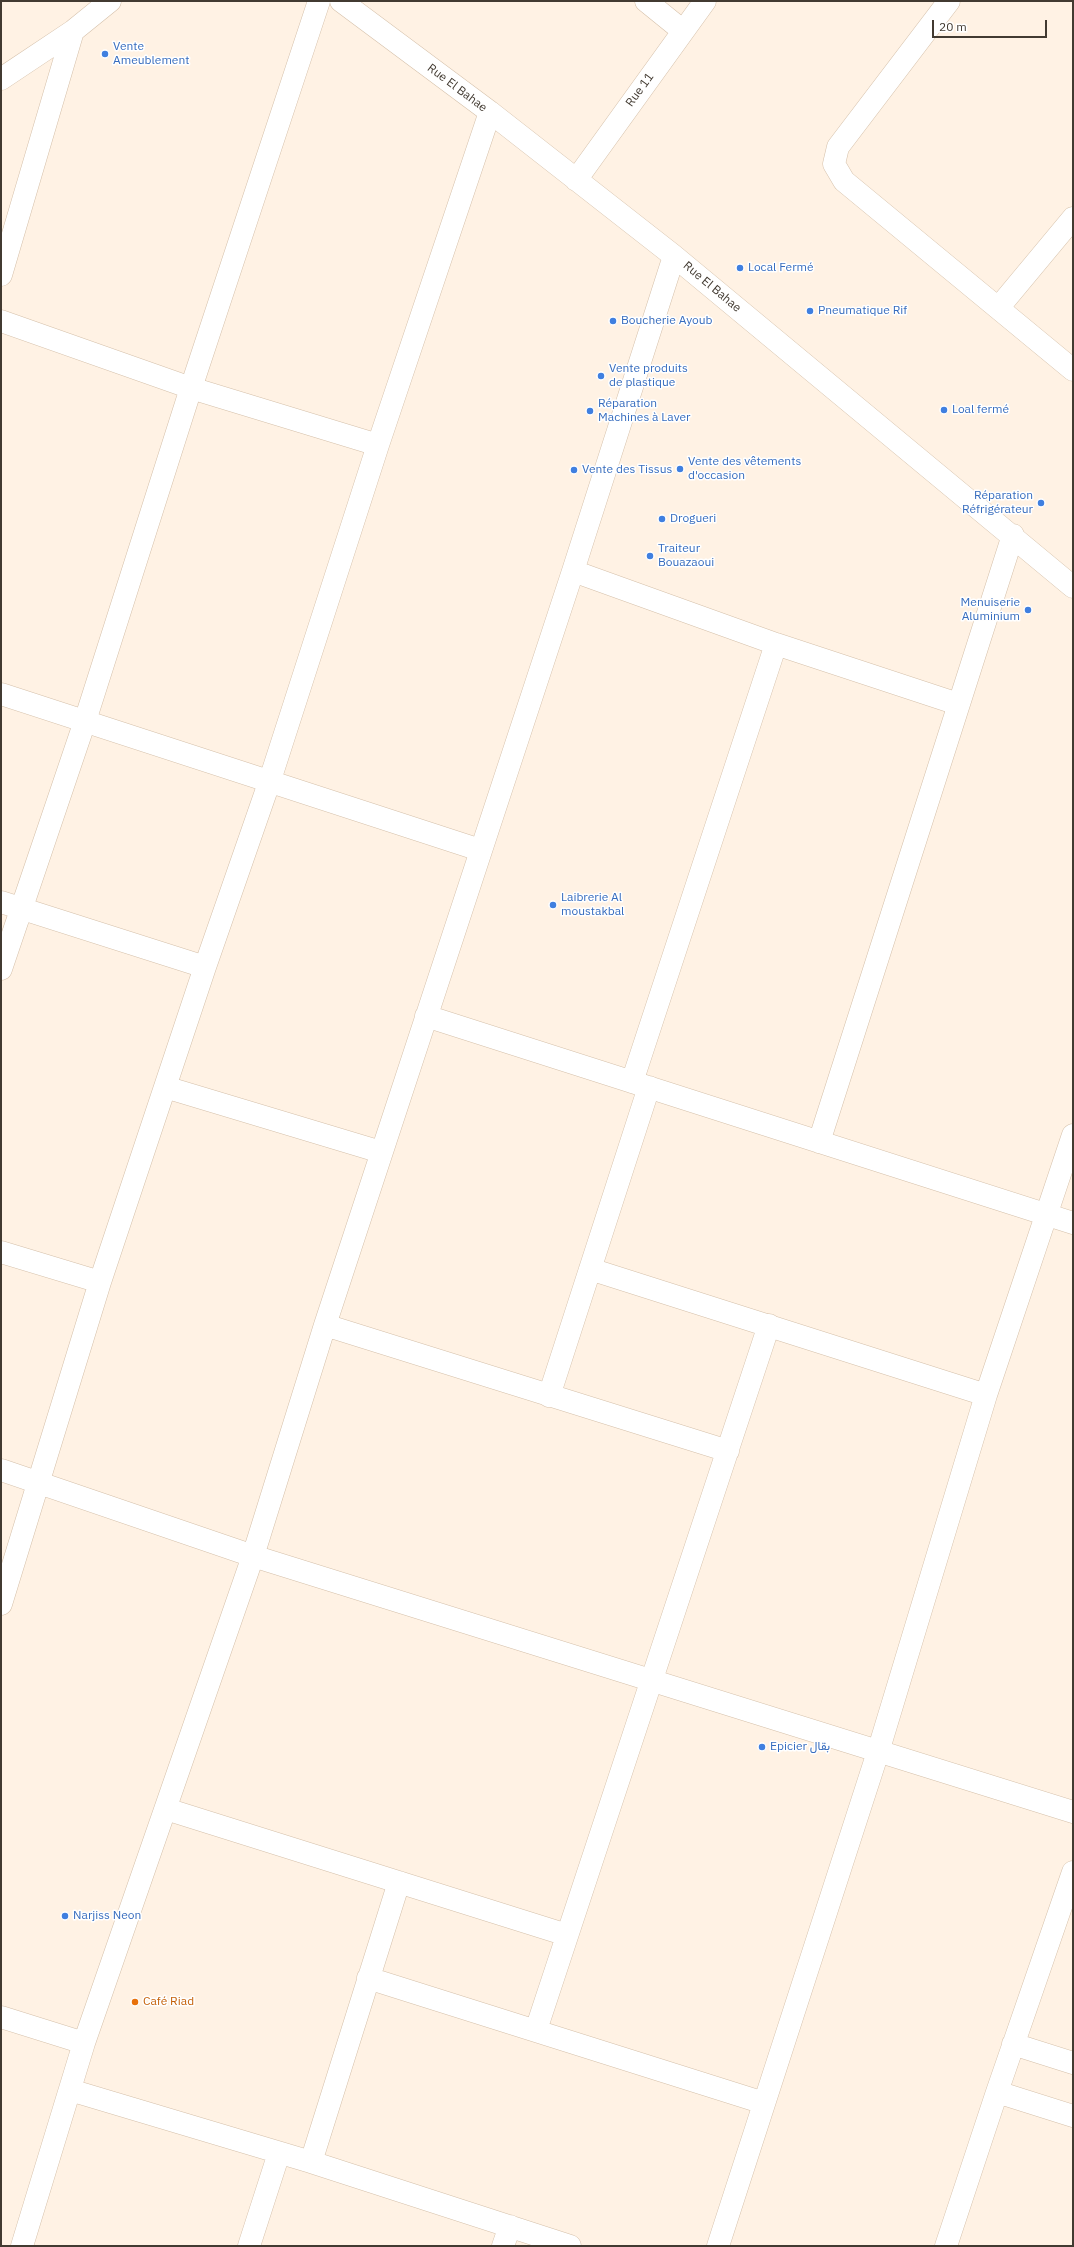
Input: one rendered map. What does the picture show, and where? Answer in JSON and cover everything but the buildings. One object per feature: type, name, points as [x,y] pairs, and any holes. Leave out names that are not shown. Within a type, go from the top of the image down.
[{"type":"street","points":[[1,79],[73,31],[110,1]]},
{"type":"street","points":[[1,969],[11,905],[85,721],[191,388],[319,1]]},
{"type":"street","name":"Rue El Bahae","points":[[341,1],[490,112],[674,256],[1013,535],[1073,587]]},
{"type":"street","points":[[646,1],[683,31]]},
{"type":"street","name":"Rue 11","points":[[576,180],[706,1]]},
{"type":"street","points":[[949,1],[838,147],[834,164],[844,181],[999,307],[1073,370]]},
{"type":"street","points":[[1,275],[73,31]]},
{"type":"street","points":[[1,1604],[100,1282],[205,967],[269,783],[378,445],[490,112]]},
{"type":"street","points":[[999,307],[1073,218]]},
{"type":"street","points":[[22,2246],[84,2043],[253,1556],[325,1325],[573,571],[674,256]]},
{"type":"street","points":[[1,321],[191,388],[378,445]]},
{"type":"street","points":[[819,1142],[1013,535]]},
{"type":"street","points":[[573,571],[776,644],[958,704]]},
{"type":"street","points":[[549,1396],[590,1269],[641,1084],[776,644]]},
{"type":"street","points":[[1,694],[269,783],[480,850]]},
{"type":"street","points":[[11,905],[205,967]]},
{"type":"street","points":[[426,1016],[1073,1223]]},
{"type":"street","points":[[165,1086],[382,1152]]},
{"type":"street","points":[[718,2246],[878,1752],[986,1395],[1073,1135]]},
{"type":"street","points":[[1,1252],[100,1282]]},
{"type":"street","points":[[590,1269],[986,1395]]},
{"type":"street","points":[[325,1325],[728,1451]]},
{"type":"street","points":[[536,2030],[769,1325]]},
{"type":"street","points":[[1,1470],[253,1556],[1073,1812]]},
{"type":"street","points":[[166,1809],[567,1935]]},
{"type":"street","points":[[946,2246],[1013,2044],[1073,1872]]},
{"type":"street","points":[[311,2162],[399,1882]]},
{"type":"street","points":[[368,1978],[764,2103]]},
{"type":"street","points":[[1,2016],[84,2043]]},
{"type":"street","points":[[1013,2044],[1073,2063]]},
{"type":"street","points":[[70,2090],[311,2162],[507,2236],[570,2246]]},
{"type":"street","points":[[997,2092],[1073,2116]]},
{"type":"street","points":[[249,2246],[279,2153]]},
{"type":"place","name":"Vente Ameublement","points":[[105,54]]},
{"type":"place","name":"Local Fermé","points":[[740,268]]},
{"type":"place","name":"Pneumatique Rif","points":[[810,311]]},
{"type":"place","name":"Boucherie Ayoub","points":[[613,321]]},
{"type":"place","name":"Vente produits de plastique","points":[[601,376]]},
{"type":"place","name":"Loal fermé","points":[[944,410]]},
{"type":"place","name":"Réparation Machines à Laver","points":[[590,411]]},
{"type":"place","name":"Vente des vêtements d'occasion","points":[[680,469]]},
{"type":"place","name":"Vente des Tissus","points":[[574,470]]},
{"type":"place","name":"Réparation Réfrigérateur","points":[[1041,503]]},
{"type":"place","name":"Drogueri","points":[[662,519]]},
{"type":"place","name":"Traiteur Bouazaoui","points":[[650,556]]},
{"type":"place","name":"Menuiserie Aluminium","points":[[1028,610]]},
{"type":"place","name":"Laibrerie Al moustakbal","points":[[553,905]]},
{"type":"place","name":"Epicier بقال","points":[[762,1747]]},
{"type":"place","name":"Narjiss Neon","points":[[65,1916]]},
{"type":"place","name":"Café Riad","points":[[135,2002]]}]
